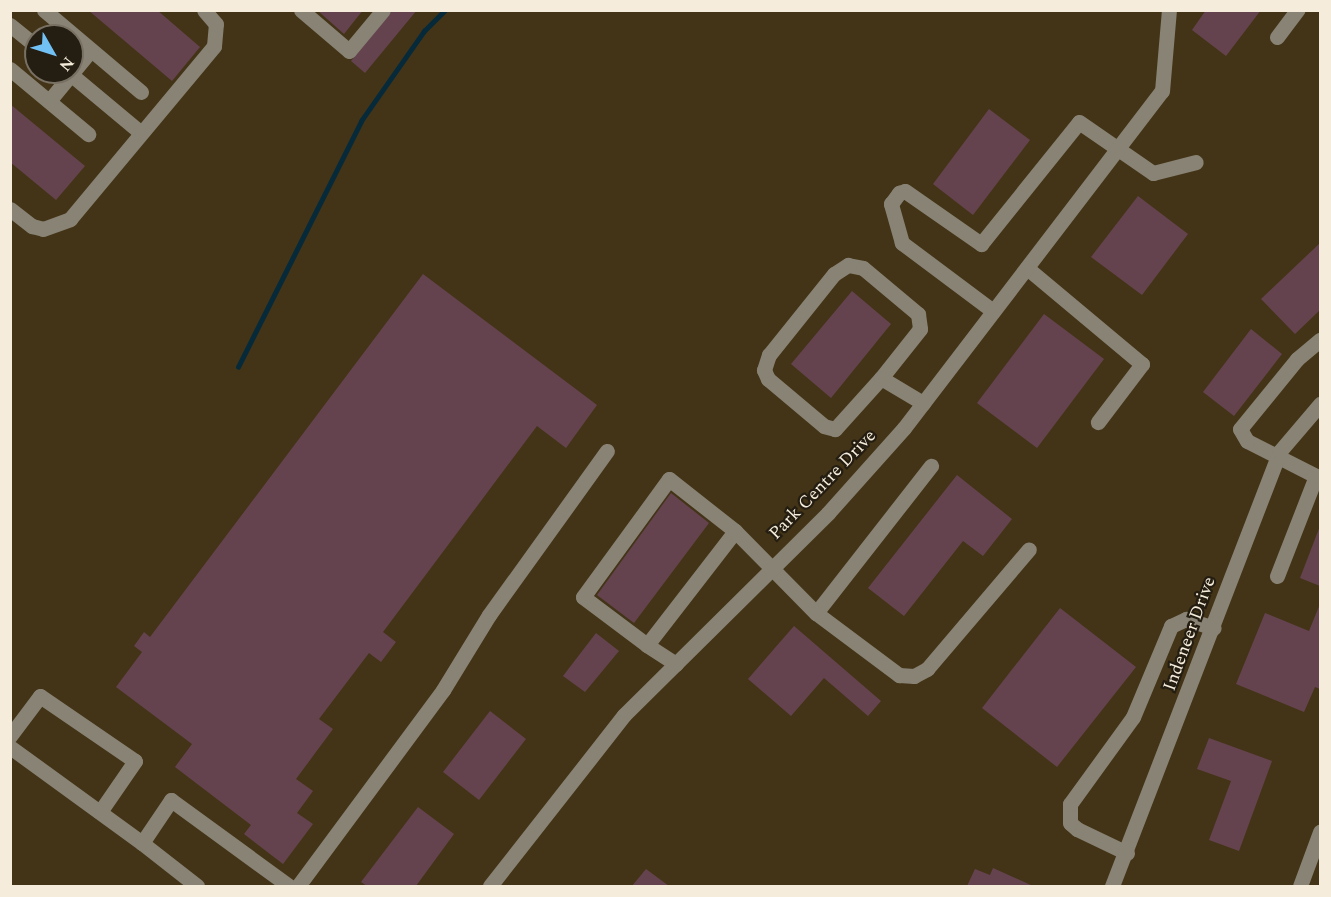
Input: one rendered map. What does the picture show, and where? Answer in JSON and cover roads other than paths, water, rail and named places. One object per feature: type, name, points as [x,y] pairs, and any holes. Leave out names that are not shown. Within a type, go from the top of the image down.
[{"type":"street","points":[[44,10],[141,92]]},
{"type":"street","points":[[10,209],[32,226],[44,229],[70,219],[140,132],[214,46],[216,24],[204,10]]},
{"type":"street","points":[[302,10],[349,51],[383,10]]},
{"type":"street","name":"Park Centre Drive","points":[[490,886],[624,716],[772,566],[828,513],[923,403],[1162,91],[1169,10]]},
{"type":"street","points":[[1277,37],[1297,10]]},
{"type":"street","points":[[10,25],[24,36]]},
{"type":"street","points":[[84,57],[91,50]]},
{"type":"street","points":[[10,69],[87,134]]},
{"type":"street","points":[[49,101],[61,84]]},
{"type":"street","points":[[82,84],[140,132]]},
{"type":"street","points":[[993,311],[902,243],[891,204],[899,193],[906,191],[981,244],[1074,124],[1085,123],[1153,173],[1196,162]]},
{"type":"street","points":[[848,265],[863,268],[918,314],[920,329],[881,378],[835,429],[824,426],[768,379],[764,370],[770,355],[827,283],[848,265]]},
{"type":"street","points":[[1027,268],[1142,364],[1098,422]]},
{"type":"street","points":[[1277,576],[1318,471],[1277,458],[1247,441],[1240,429],[1297,359],[1320,340]]},
{"type":"street","points":[[881,378],[923,403]]},
{"type":"street","name":"Indeneer Drive","points":[[1112,886],[1127,853],[1214,628],[1277,458],[1320,404]]},
{"type":"street","points":[[298,886],[443,690],[489,615],[607,451]]},
{"type":"street","points":[[816,613],[931,466]]},
{"type":"street","points":[[676,664],[583,597],[669,479],[735,531],[816,613],[898,675],[914,676],[927,669],[1029,549]]},
{"type":"street","points":[[647,645],[735,531]]},
{"type":"street","points":[[1127,853],[1077,829],[1070,823],[1070,804],[1133,717],[1171,626],[1186,619],[1214,628]]},
{"type":"street","points":[[10,736],[40,696],[135,761],[100,812]]},
{"type":"street","points":[[10,747],[197,886]]},
{"type":"street","points":[[142,843],[171,801],[288,886]]},
{"type":"street","points":[[1300,886],[1320,832]]},
{"type":"waterway","points":[[238,367],[361,121],[424,31],[445,10]]}]
